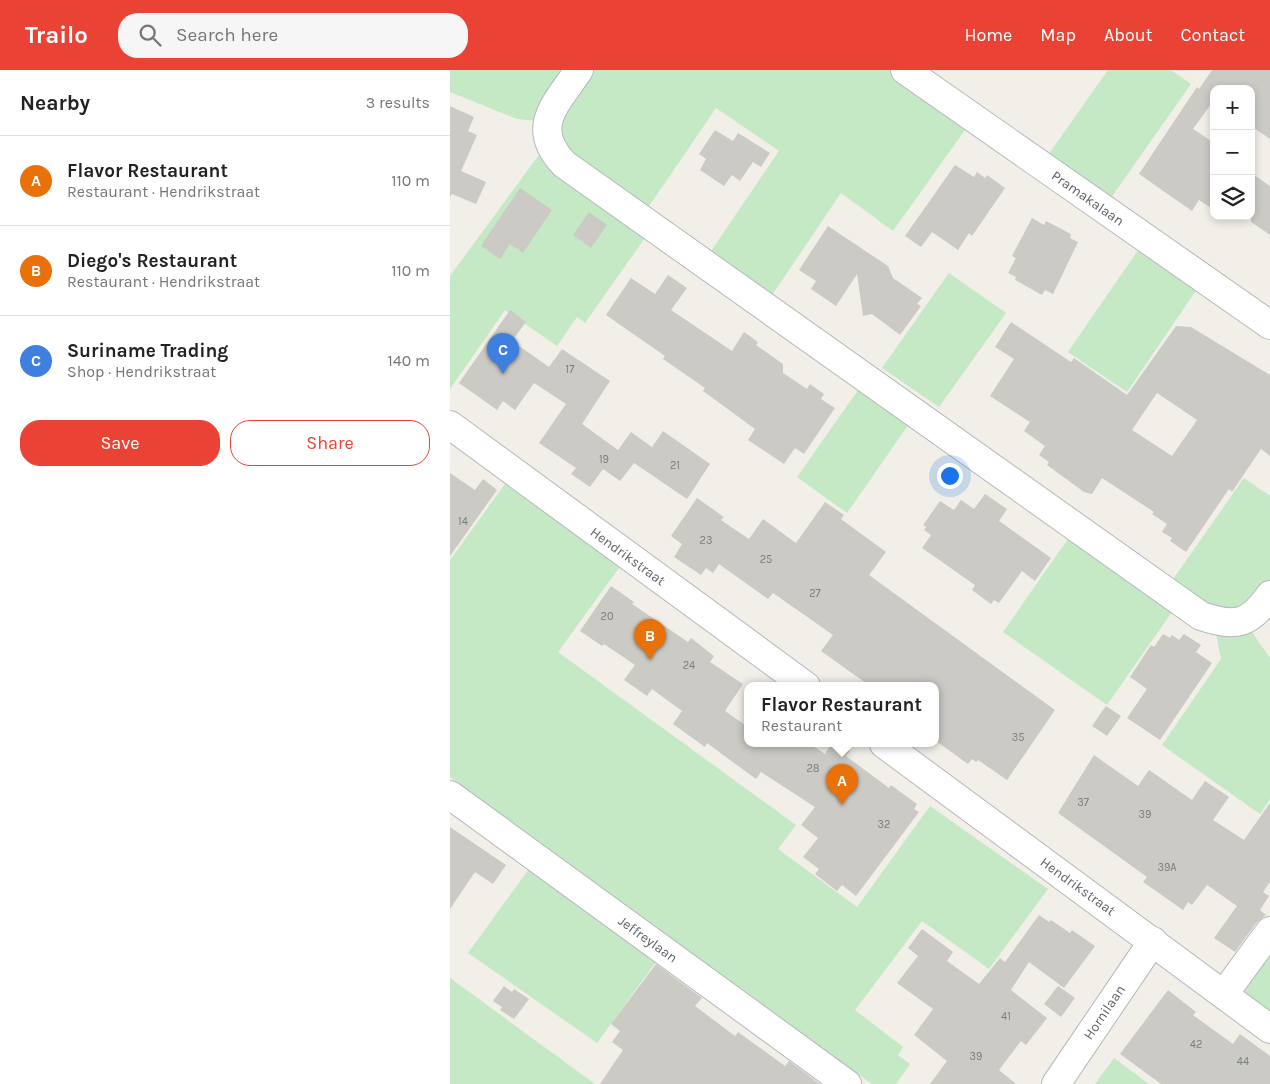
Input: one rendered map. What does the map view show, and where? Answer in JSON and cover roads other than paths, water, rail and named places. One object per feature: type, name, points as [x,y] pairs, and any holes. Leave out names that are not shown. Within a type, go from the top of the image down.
[{"type":"street","points":[[579,70],[550,112],[547,140],[553,152],[564,164],[1201,616],[1224,622],[1250,619],[1258,613],[1270,595]]},
{"type":"street","name":"Pramakalaan","points":[[906,70],[1270,325]]},
{"type":"street","name":"Hendrikstraat","points":[[450,425],[801,682]]},
{"type":"street","name":"Hendrikstraat","points":[[888,747],[1270,1028]]},
{"type":"street","name":"Jeffreylaan","points":[[450,795],[847,1084]]},
{"type":"street","points":[[1224,994],[1270,931]]},
{"type":"street","name":"Hornilaan","points":[[1056,1084],[1153,941]]},
{"type":"place","name":"Suriname Trading","points":[[503,374]]},
{"type":"place","name":"Diego's Restaurant","points":[[650,660]]},
{"type":"place","name":"Flavor Restaurant","points":[[842,805]]}]
